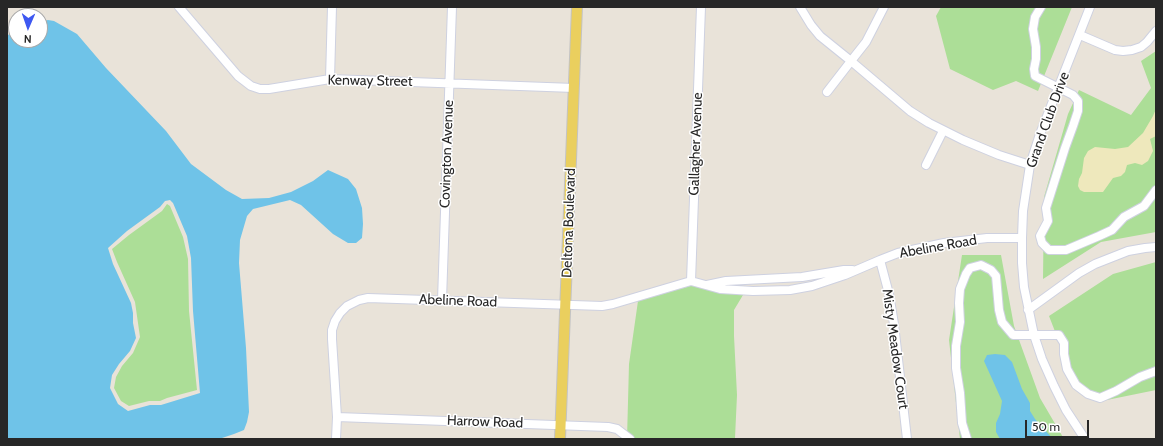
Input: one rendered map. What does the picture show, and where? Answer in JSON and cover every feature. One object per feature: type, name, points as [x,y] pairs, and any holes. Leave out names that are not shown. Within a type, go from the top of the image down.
[{"type":"main road","name":"Deltona Boulevard","points":[[560,439],[577,7]]},
{"type":"street","name":"Kenway Street","points":[[179,7],[238,76],[251,86],[260,89],[269,89],[330,79],[574,88]]},
{"type":"street","points":[[330,79],[332,7]]},
{"type":"street","name":"Covington Avenue","points":[[442,300],[452,7]]},
{"type":"street","name":"Gallagher Avenue","points":[[690,281],[701,7]]},
{"type":"street","points":[[800,7],[820,36],[910,111],[943,131],[999,155],[1030,165]]},
{"type":"street","points":[[827,92],[866,42],[884,7]]},
{"type":"street","points":[[1041,7],[1034,17],[1033,29],[1036,46],[1034,69],[1035,76],[1073,95],[1078,101],[1078,111],[1046,208],[1048,221],[1040,236],[1042,242],[1049,250],[1066,250],[1100,236],[1112,230],[1124,217],[1144,206],[1156,190]]},
{"type":"street","name":"Grand Club Drive","points":[[1085,439],[1066,410],[1054,386],[1042,359],[1034,335],[1028,310],[1022,263],[1022,238],[1023,211],[1030,165],[1040,134],[1090,7]]},
{"type":"street","points":[[1080,35],[1115,50],[1123,51],[1141,47],[1148,42],[1156,31]]},
{"type":"street","points":[[926,165],[943,131]]},
{"type":"street","name":"Abeline Road","points":[[336,439],[337,417],[332,330],[340,313],[352,302],[368,298],[602,306],[690,281],[720,289],[753,291],[790,290],[812,286],[845,275],[898,253],[944,243],[987,238],[1022,238]]},
{"type":"street","points":[[1028,310],[1079,273],[1095,264],[1128,251],[1156,247]]},
{"type":"street","name":"Misty Meadow Court","points":[[880,260],[889,294],[894,324],[907,439]]},
{"type":"street","points":[[967,439],[962,422],[960,393],[956,368],[956,346],[960,322],[960,289],[970,268],[981,265],[991,270],[996,276],[998,310],[1002,322],[1013,335],[1059,335],[1064,343],[1064,354],[1067,369],[1076,385],[1088,394],[1100,398],[1116,391],[1140,377],[1156,371]]},
{"type":"street","name":"Abeline Road","points":[[705,285],[726,281],[802,277],[844,270],[857,270]]},
{"type":"street","name":"Harrow Road","points":[[337,417],[608,427],[617,429],[630,439]]},
{"type":"green space","points":[[941,7],[1072,7],[1038,91],[1016,81],[993,90],[950,69],[936,16]]},
{"type":"green space","points":[[1156,51],[1156,232],[1101,242],[1043,279],[1044,197],[1068,114],[1079,90],[1131,115],[1151,88],[1141,61]]},
{"type":"green space","points":[[167,204],[170,206],[183,237],[188,259],[189,311],[197,390],[160,401],[149,401],[129,406],[121,401],[114,388],[116,377],[122,366],[133,353],[140,337],[135,302],[112,249],[162,211]]},
{"type":"green space","points":[[962,255],[1001,255],[1014,326],[1040,398],[1064,439],[960,439],[949,340]]},
{"type":"green space","points":[[1156,262],[1156,390],[1102,401],[1079,393],[1049,316],[1113,274]]},
{"type":"green space","points":[[700,283],[746,290],[734,310],[737,395],[735,438],[627,439],[629,364],[638,301]]},
{"type":"sand","points":[[1156,109],[1156,136],[1150,139],[1153,151],[1148,161],[1142,165],[1135,163],[1127,165],[1125,172],[1121,176],[1113,178],[1103,192],[1084,192],[1080,190],[1078,186],[1079,179],[1082,173],[1084,158],[1088,151],[1095,147],[1115,149],[1128,147],[1143,133]]},
{"type":"water","points":[[48,20],[54,21],[77,34],[106,68],[166,131],[191,164],[226,190],[242,199],[269,198],[291,192],[313,181],[328,170],[348,179],[356,189],[362,208],[363,224],[362,238],[356,243],[348,243],[333,234],[301,205],[290,200],[253,209],[247,216],[240,240],[239,263],[246,348],[249,412],[244,430],[219,439],[7,439],[8,35],[8,48],[48,48]],"holes":[[[170,200],[173,203],[187,236],[191,258],[193,311],[200,393],[161,405],[150,405],[128,411],[118,404],[110,388],[112,375],[130,351],[136,338],[133,313],[131,303],[113,264],[108,248],[127,231],[160,207],[165,201]]]},
{"type":"water","points":[[987,355],[1005,355],[1012,362],[1022,389],[1030,403],[1030,411],[1035,419],[1053,439],[1000,439],[996,432],[996,423],[1000,414],[1002,401],[984,361]]}]
